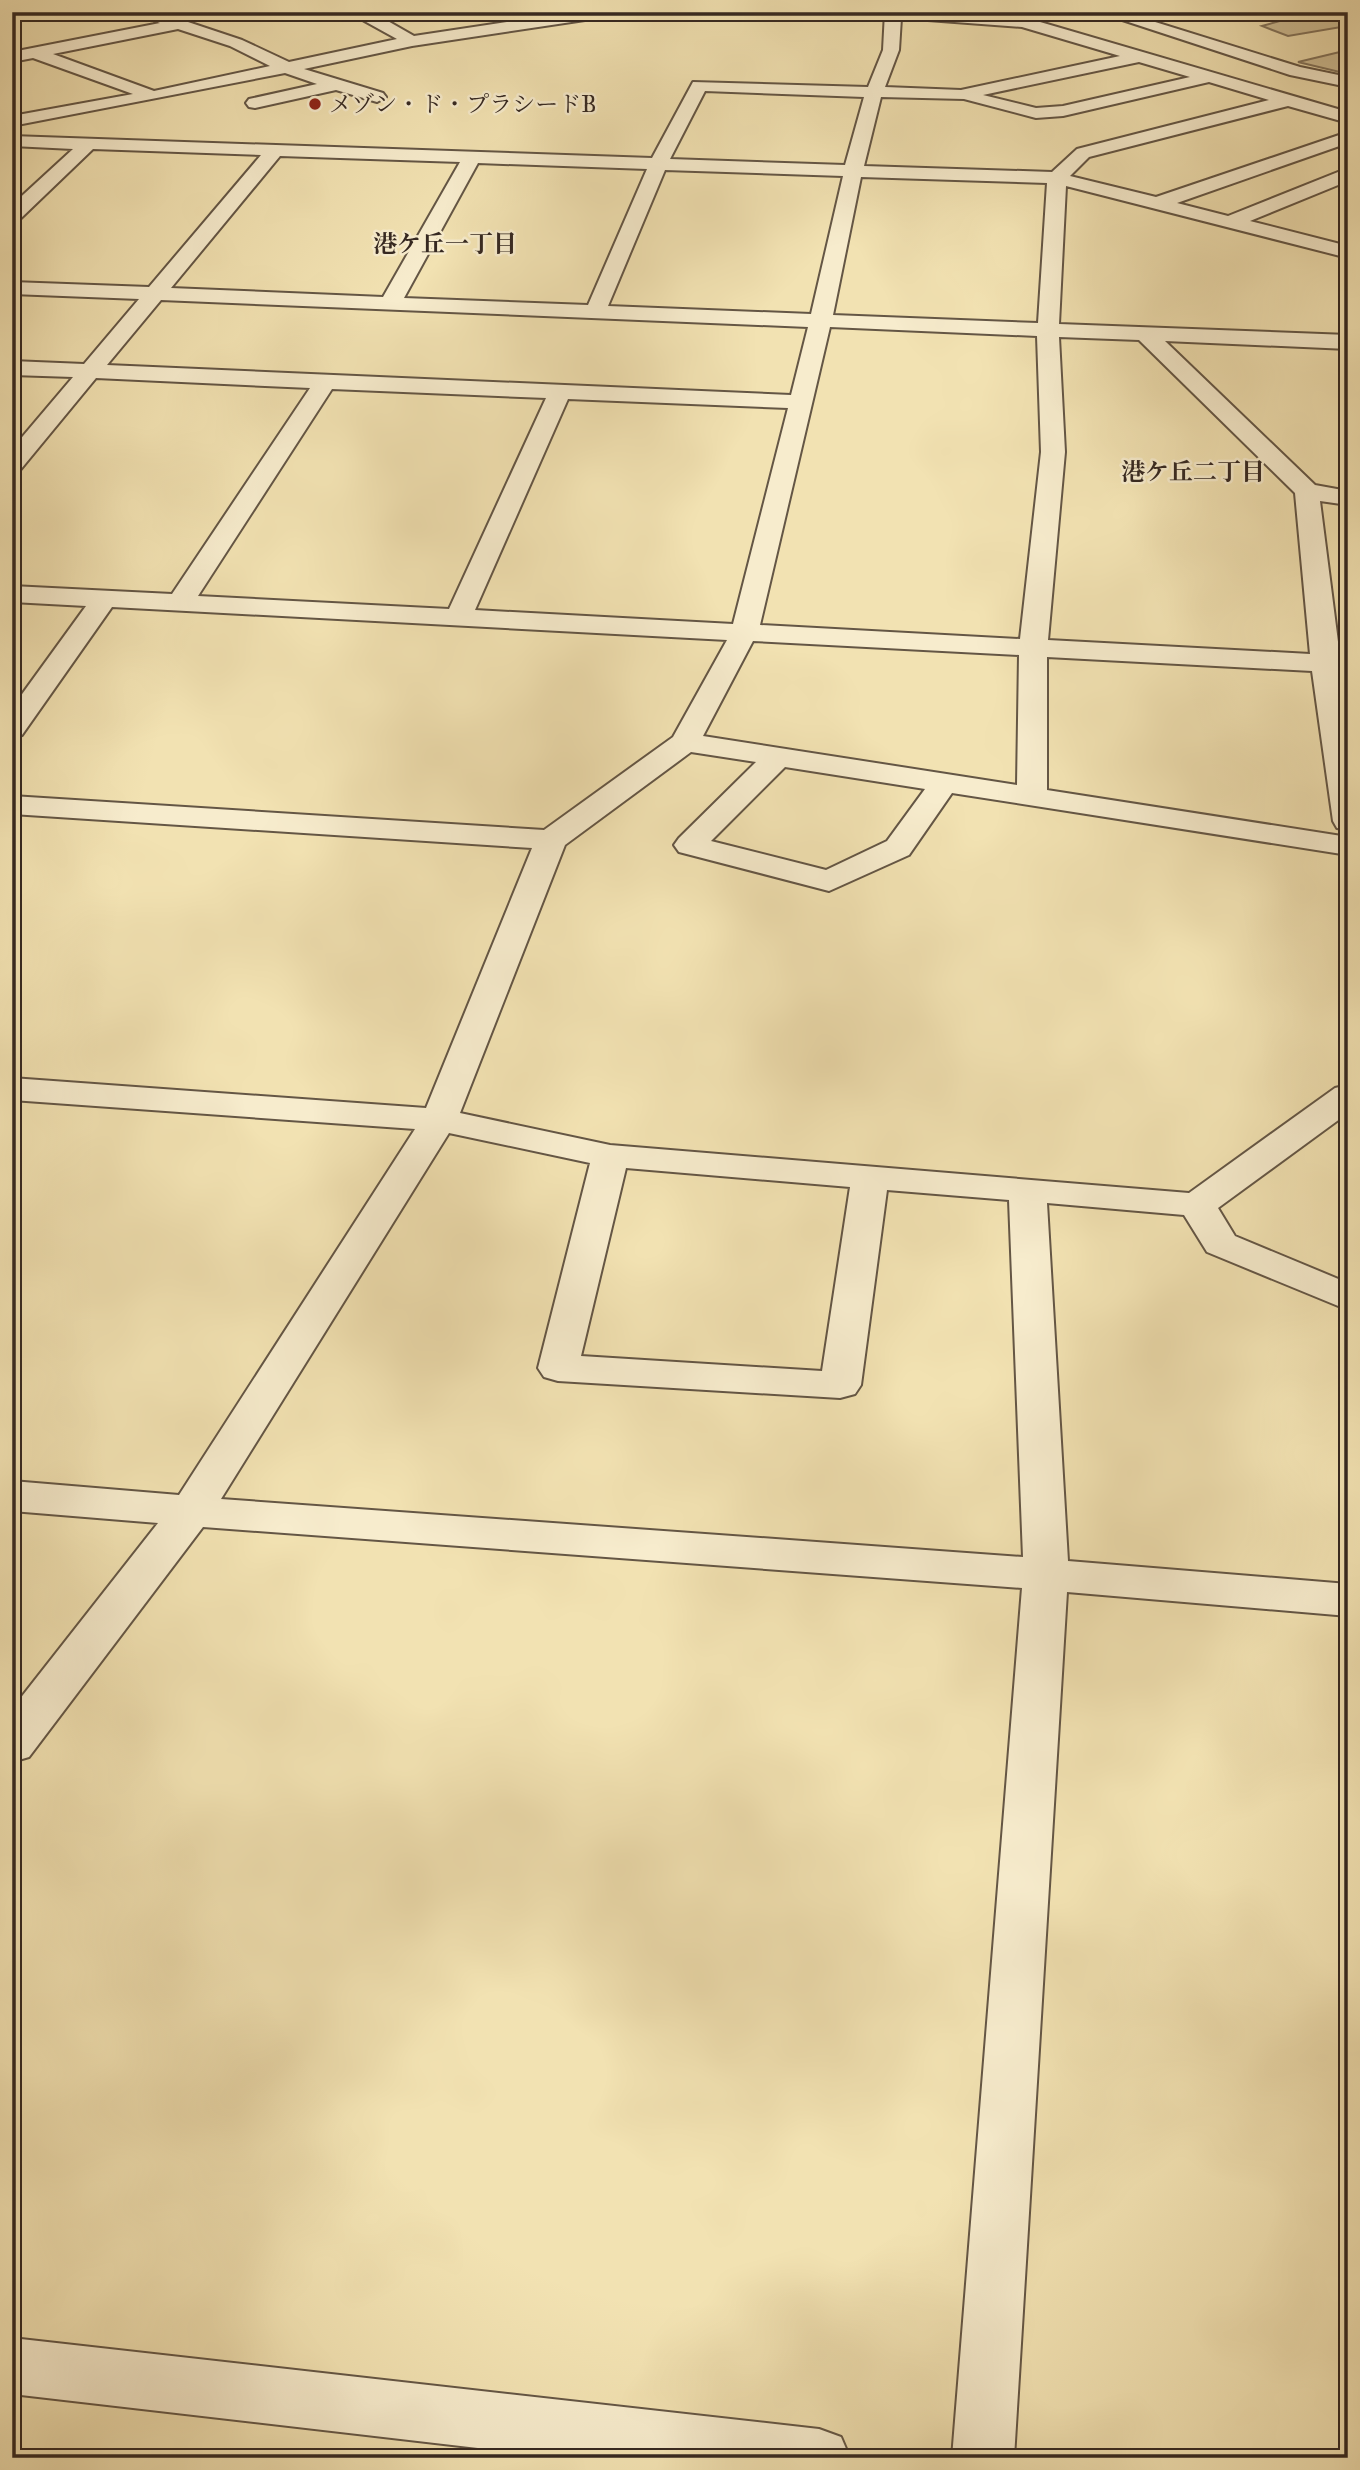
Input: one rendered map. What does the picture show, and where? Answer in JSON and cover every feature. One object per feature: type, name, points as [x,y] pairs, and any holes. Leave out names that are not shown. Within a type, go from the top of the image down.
[{"type":"street","points":[[141,12],[289,66],[295,71],[377,97]]},
{"type":"street","points":[[12,121],[153,96],[412,41],[605,12]]},
{"type":"street","points":[[365,13],[412,41]]},
{"type":"street","points":[[12,1744],[191,1512],[439,1119],[551,840],[685,742],[744,633],[863,155],[874,93],[891,50],[894,13],[986,16],[1023,22],[1348,118]]},
{"type":"street","points":[[1112,13],[1296,71],[1348,82]]},
{"type":"street","points":[[12,57],[179,24]]},
{"type":"street","points":[[33,53],[153,96]]},
{"type":"street","points":[[961,95],[1142,55]]},
{"type":"street","points":[[596,310],[657,164],[699,86],[961,95],[1036,113],[1063,111],[1213,77]]},
{"type":"street","points":[[255,103],[336,84]]},
{"type":"street","points":[[1055,152],[1083,153],[1290,100]]},
{"type":"street","points":[[1158,203],[1348,137]]},
{"type":"street","points":[[12,141],[657,164],[863,155],[1056,178],[1345,249]]},
{"type":"street","points":[[12,216],[88,144]]},
{"type":"street","points":[[12,464],[274,152]]},
{"type":"street","points":[[1032,796],[1033,650],[1053,452],[1048,328],[1056,178],[1083,153]]},
{"type":"street","points":[[1292,157],[1348,172]]},
{"type":"street","points":[[391,302],[472,158]]},
{"type":"street","points":[[1230,222],[1348,172]]},
{"type":"street","points":[[12,288],[1348,342]]},
{"type":"street","points":[[1144,333],[1307,491],[1348,498]]},
{"type":"street","points":[[12,368],[801,402]]},
{"type":"street","points":[[181,601],[325,382]]},
{"type":"street","points":[[459,617],[560,392]]},
{"type":"street","points":[[1307,491],[1325,663],[1348,821]]},
{"type":"street","points":[[12,594],[181,601],[1033,650],[1325,663]]},
{"type":"street","points":[[12,729],[104,599]]},
{"type":"street","points":[[685,742],[1348,846]]},
{"type":"street","points":[[778,757],[690,845],[829,881],[898,848],[945,782]]},
{"type":"street","points":[[12,805],[551,840]]},
{"type":"street","points":[[12,1089],[439,1119],[610,1156],[1198,1205],[1348,1096]]},
{"type":"street","points":[[610,1156],[558,1368],[839,1385],[870,1176]]},
{"type":"street","points":[[983,2458],[1046,1572],[1027,1190]]},
{"type":"street","points":[[1198,1205],[1221,1244],[1348,1298]]},
{"type":"street","points":[[12,1496],[191,1512],[1046,1572],[1348,1600]]},
{"type":"street","points":[[12,2365],[819,2458]]},
{"type":"shaded area","points":[[1312,12],[1348,12],[1348,29],[1341,27],[1288,36],[1262,26]]},
{"type":"shaded area","points":[[1348,50],[1348,74],[1298,62]]},
{"type":"place","name":"メゾン・ド・プラシードB","points":[[315,104]]},
{"type":"district","name":"港ケ丘一丁目","points":[[445,244]]},
{"type":"district","name":"港ケ丘二丁目","points":[[1193,472]]}]
